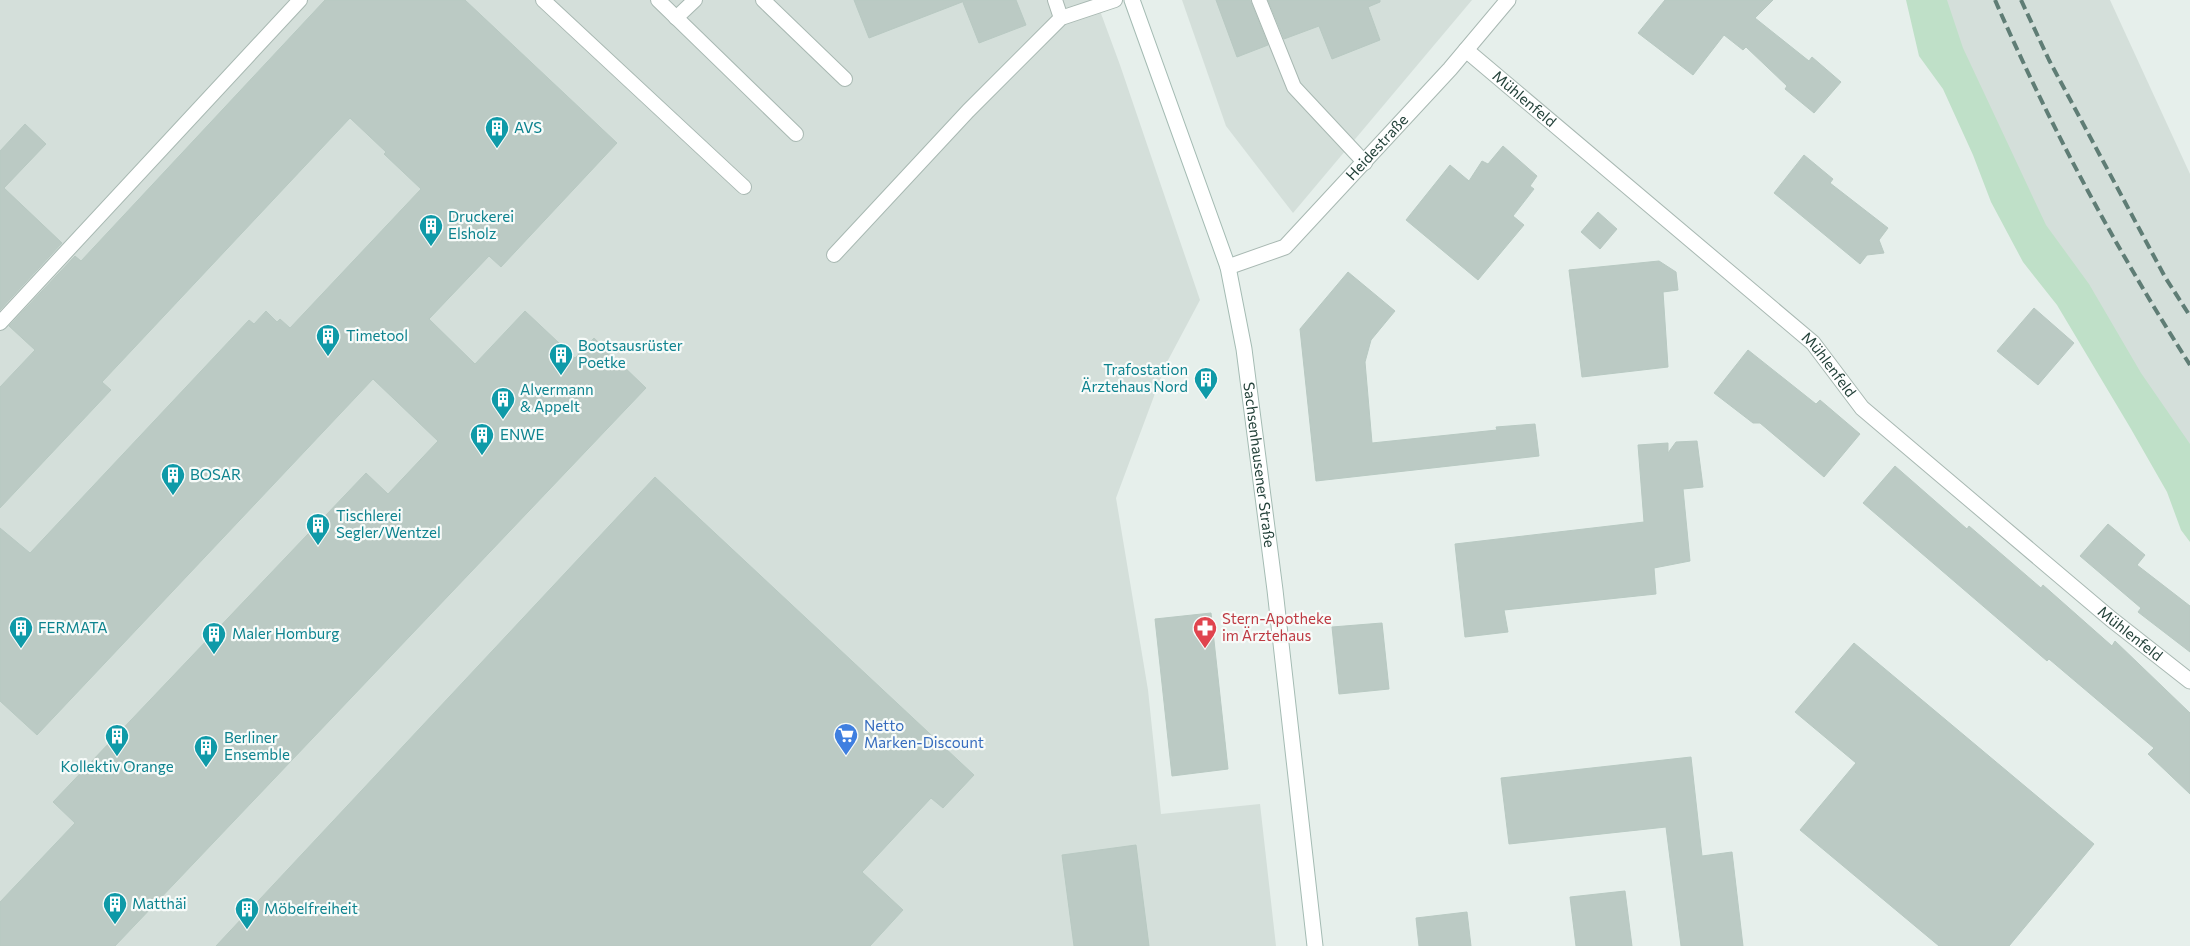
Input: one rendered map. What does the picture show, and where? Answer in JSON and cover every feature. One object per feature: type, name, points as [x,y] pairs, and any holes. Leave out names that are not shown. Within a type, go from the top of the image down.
[{"type":"street","name":"Sachsenhausener Straße","points":[[1132,0],[1228,267],[1245,358],[1275,590],[1315,946]]},
{"type":"street","name":"Heidestraße","points":[[1228,267],[1285,247],[1364,163],[1466,50],[1508,0]]},
{"type":"street","name":"Mühlenfeld","points":[[1466,50],[1813,342],[1862,408],[2112,619],[2190,681]]},
{"type":"lane","points":[[0,323],[300,0]]},
{"type":"lane","points":[[543,0],[744,187]]},
{"type":"lane","points":[[658,0],[796,134]]},
{"type":"lane","points":[[676,18],[695,0]]},
{"type":"lane","points":[[763,0],[845,79]]},
{"type":"lane","points":[[1055,0],[1061,18]]},
{"type":"lane","points":[[834,255],[968,111],[1061,18],[1115,0]]},
{"type":"lane","points":[[1259,0],[1294,87],[1364,163]]},
{"type":"shaded area","points":[[0,0],[1096,0],[1200,300],[1166,364],[1116,498],[1148,690],[1161,814],[1260,804],[1276,946],[0,946]]},
{"type":"shaded area","points":[[1182,0],[1472,0],[1293,213],[1226,126]]},
{"type":"shaded area","points":[[1920,0],[2110,0],[2190,174],[2190,500]]},
{"type":"green space","points":[[1906,0],[1947,0],[1963,48],[2046,225],[2089,284],[2141,373],[2190,444],[2190,542],[2181,530],[2167,492],[2131,429],[2057,305],[2023,262],[1991,202],[1973,155],[1943,89],[1919,56]]},
{"type":"building","points":[[325,0],[465,0],[617,143],[501,267],[489,256],[429,319],[475,364],[525,311],[575,358],[594,338],[646,388],[115,946],[0,946],[0,902],[75,823],[53,802],[366,473],[388,494],[438,441],[373,379],[37,735],[0,701],[0,528],[30,553],[249,320],[254,324],[266,311],[277,322],[280,319],[290,328],[421,189],[350,118],[102,382],[111,390],[0,508],[0,387],[35,350],[9,326],[75,256],[81,261]]},
{"type":"building","points":[[854,0],[962,0],[962,2],[869,38]]},
{"type":"building","points":[[962,0],[1016,0],[1026,25],[979,43]]},
{"type":"building","points":[[1216,0],[1250,0],[1268,45],[1237,57]]},
{"type":"building","points":[[1268,0],[1380,0],[1380,2],[1368,7],[1380,40],[1332,59],[1319,26],[1284,39]]},
{"type":"building","points":[[1665,0],[1773,0],[1755,18],[1809,61],[1812,57],[1841,82],[1814,113],[1785,89],[1787,86],[1746,47],[1743,50],[1724,35],[1693,75],[1638,33]]},
{"type":"building","points":[[25,124],[46,144],[4,188],[62,243],[0,310],[0,151]]},
{"type":"building","points":[[1503,146],[1537,176],[1530,186],[1534,189],[1513,216],[1524,225],[1478,280],[1406,220],[1450,165],[1469,181],[1482,161],[1488,164]]},
{"type":"building","points":[[1804,155],[1833,179],[1830,183],[1888,228],[1879,240],[1884,253],[1867,255],[1860,264],[1774,193]]},
{"type":"building","points":[[1598,212],[1617,229],[1600,249],[1581,232]]},
{"type":"building","points":[[1659,261],[1676,272],[1678,290],[1663,292],[1668,367],[1582,377],[1569,270]]},
{"type":"building","points":[[1348,272],[1395,311],[1371,340],[1365,362],[1372,443],[1497,430],[1496,427],[1535,424],[1539,456],[1316,481],[1300,329]]},
{"type":"building","points":[[2034,308],[2074,343],[2038,385],[1997,351]]},
{"type":"building","points":[[1748,350],[1816,404],[1820,400],[1860,434],[1824,477],[1760,423],[1753,423],[1714,393]]},
{"type":"building","points":[[1697,441],[1703,487],[1683,489],[1690,561],[1654,568],[1656,594],[1504,610],[1508,632],[1465,637],[1455,544],[1644,522],[1638,445],[1668,443],[1668,453],[1676,442]]},
{"type":"building","points":[[1895,466],[1967,529],[1969,526],[2041,588],[2043,585],[2112,646],[2115,641],[2190,713],[2190,794],[2148,754],[2154,748],[2049,659],[2047,661],[1863,503]]},
{"type":"building","points":[[655,477],[974,775],[943,808],[931,798],[862,872],[903,910],[870,946],[216,946]]},
{"type":"building","points":[[2108,524],[2145,555],[2137,565],[2190,606],[2190,652],[2138,612],[2141,608],[2080,556]]},
{"type":"building","points":[[1211,613],[1228,769],[1172,776],[1155,619]]},
{"type":"building","points":[[1382,623],[1389,689],[1339,694],[1332,627]]},
{"type":"building","points":[[1854,643],[2094,844],[2009,946],[1939,946],[1800,830],[1856,763],[1795,712]]},
{"type":"building","points":[[1691,757],[1702,856],[1732,852],[1743,946],[1681,946],[1666,827],[1509,844],[1501,778]]},
{"type":"building","points":[[1136,845],[1149,946],[1074,946],[1062,855]]},
{"type":"building","points":[[1625,891],[1632,946],[1576,946],[1570,897]]},
{"type":"building","points":[[1467,912],[1471,946],[1419,946],[1416,918]]},
{"type":"railway","points":[[1995,0],[2038,94],[2085,186],[2136,277],[2190,365]]},
{"type":"railway","points":[[2021,0],[2049,60],[2165,277],[2190,316]]},
{"type":"place","name":"AVS","points":[[497,149]]},
{"type":"place","name":"Druckerei Elsholz","points":[[431,247]]},
{"type":"place","name":"Timetool","points":[[328,357]]},
{"type":"place","name":"Bootsausrüster Poetke","points":[[561,376]]},
{"type":"place","name":"Trafostation Ärztehaus Nord","points":[[1206,400]]},
{"type":"place","name":"Alvermann & Appelt","points":[[503,420]]},
{"type":"place","name":"ENWE","points":[[482,456]]},
{"type":"place","name":"BOSAR","points":[[173,496]]},
{"type":"place","name":"Tischlerei Segler/Wentzel","points":[[318,546]]},
{"type":"place","name":"FERMATA","points":[[21,649]]},
{"type":"place","name":"Stern-Apotheke im Ärztehaus","points":[[1205,649]]},
{"type":"place","name":"Maler Homburg","points":[[214,655]]},
{"type":"place","name":"Netto Marken-Discount","points":[[846,756]]},
{"type":"place","name":"Kollektiv Orange","points":[[117,757]]},
{"type":"place","name":"Berliner Ensemble","points":[[206,768]]},
{"type":"place","name":"Matthäi","points":[[115,925]]},
{"type":"place","name":"Möbelfreiheit","points":[[247,930]]}]
